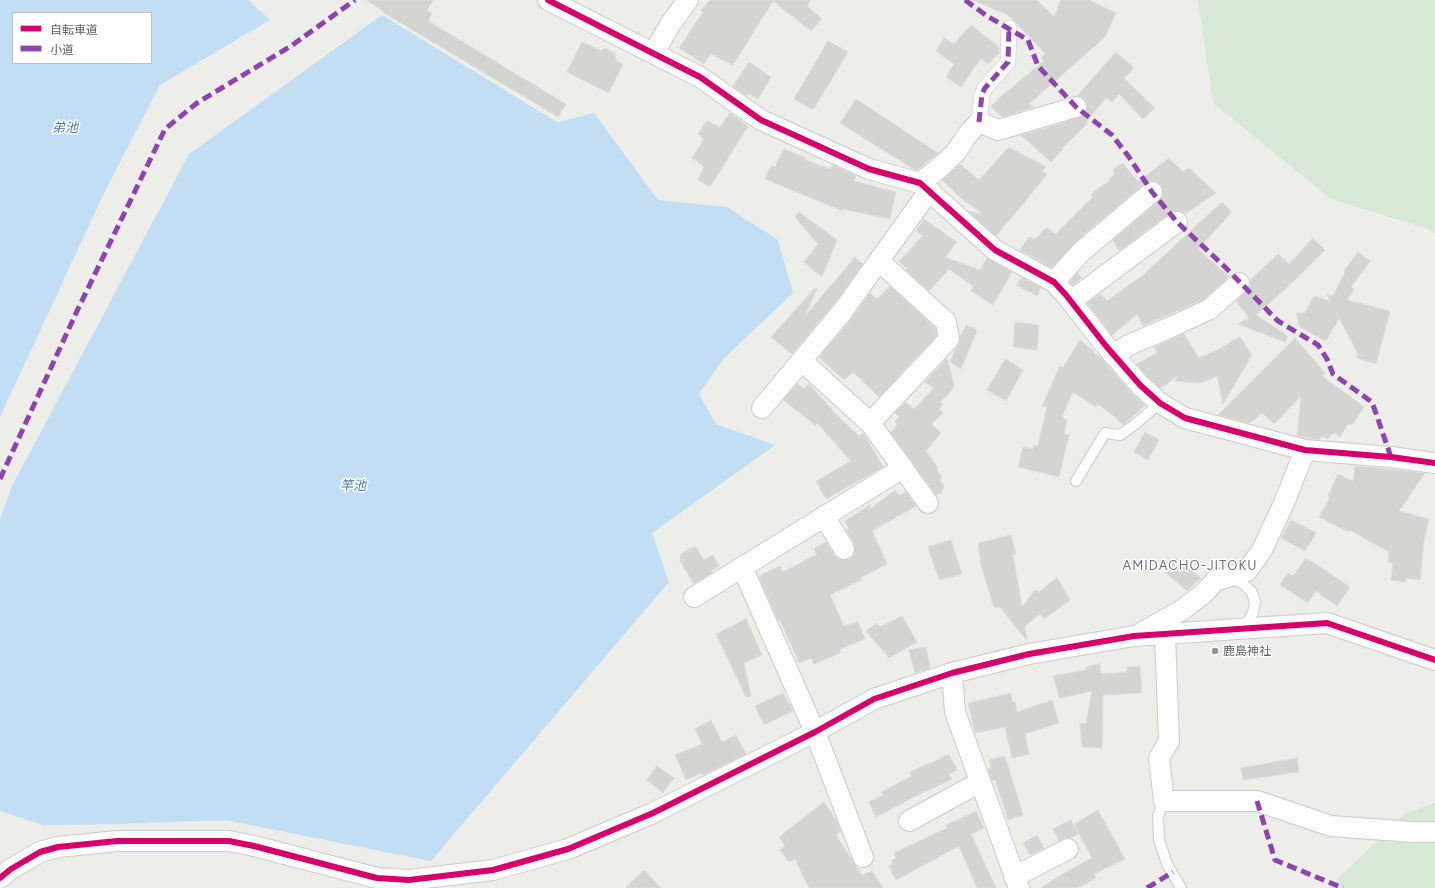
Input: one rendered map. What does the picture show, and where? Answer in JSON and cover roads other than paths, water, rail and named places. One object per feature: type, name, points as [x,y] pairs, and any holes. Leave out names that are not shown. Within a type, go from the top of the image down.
[{"type":"street","points":[[548,0],[700,77],[761,120],[869,169],[924,187],[995,250],[1054,282],[1140,385],[1160,403],[1185,418],[1305,450],[1391,457],[1435,464]]},
{"type":"street","points":[[654,53],[671,23],[688,0]]},
{"type":"street","points":[[762,408],[842,312],[879,261],[924,187],[938,169],[956,152],[968,134],[979,122],[982,94],[985,88],[1008,62],[1009,28]]},
{"type":"street","points":[[979,122],[998,130],[1076,107]]},
{"type":"street","points":[[1054,282],[1081,252],[1152,192]]},
{"type":"street","points":[[1071,301],[1177,222]]},
{"type":"street","points":[[870,423],[948,339],[946,322],[879,261]]},
{"type":"street","points":[[1113,354],[1210,309],[1239,283]]},
{"type":"street","points":[[802,361],[870,423],[928,503]]},
{"type":"street","points":[[1134,636],[1182,610],[1204,593],[1215,581],[1247,571],[1262,550],[1284,503],[1305,450]]},
{"type":"street","points":[[694,597],[903,468]]},
{"type":"street","points":[[824,516],[844,549]]},
{"type":"street","points":[[742,567],[815,732],[863,856]]},
{"type":"street","points":[[0,878],[11,869],[40,852],[58,847],[117,841],[229,841],[254,846],[385,883],[492,870],[568,849],[653,813],[815,732],[874,699],[952,673],[1029,654],[1134,636],[1327,624],[1435,660]]},
{"type":"street","points":[[1165,634],[1169,741],[1159,758],[1164,801],[1257,801],[1331,826],[1413,832],[1435,832]]},
{"type":"street","points":[[952,673],[955,712],[1016,883],[1068,849]]},
{"type":"street","points":[[909,820],[980,782]]},
{"type":"lane","points":[[1076,481],[1105,433],[1120,435],[1160,403]]},
{"type":"lane","points":[[1210,586],[1230,579],[1241,582],[1252,592],[1255,602],[1252,613],[1248,621],[1235,629]]},
{"type":"lane","points":[[1164,801],[1158,816],[1159,840],[1167,864],[1181,888]]},
{"type":"water","name":"弟池","points":[[0,0],[248,0],[270,20],[160,85],[104,193],[0,417]]},
{"type":"water","name":"竿池","points":[[382,15],[557,122],[594,113],[658,200],[727,207],[778,240],[793,293],[723,359],[699,394],[716,424],[775,445],[652,533],[669,582],[431,861],[225,820],[43,825],[0,811],[0,520],[12,486],[189,154]]},
{"type":"place","name":"鹿島神社","points":[[1215,651]]},
{"type":"district","name":"AMIDACHO-JITOKU","points":[[1190,566]]}]
